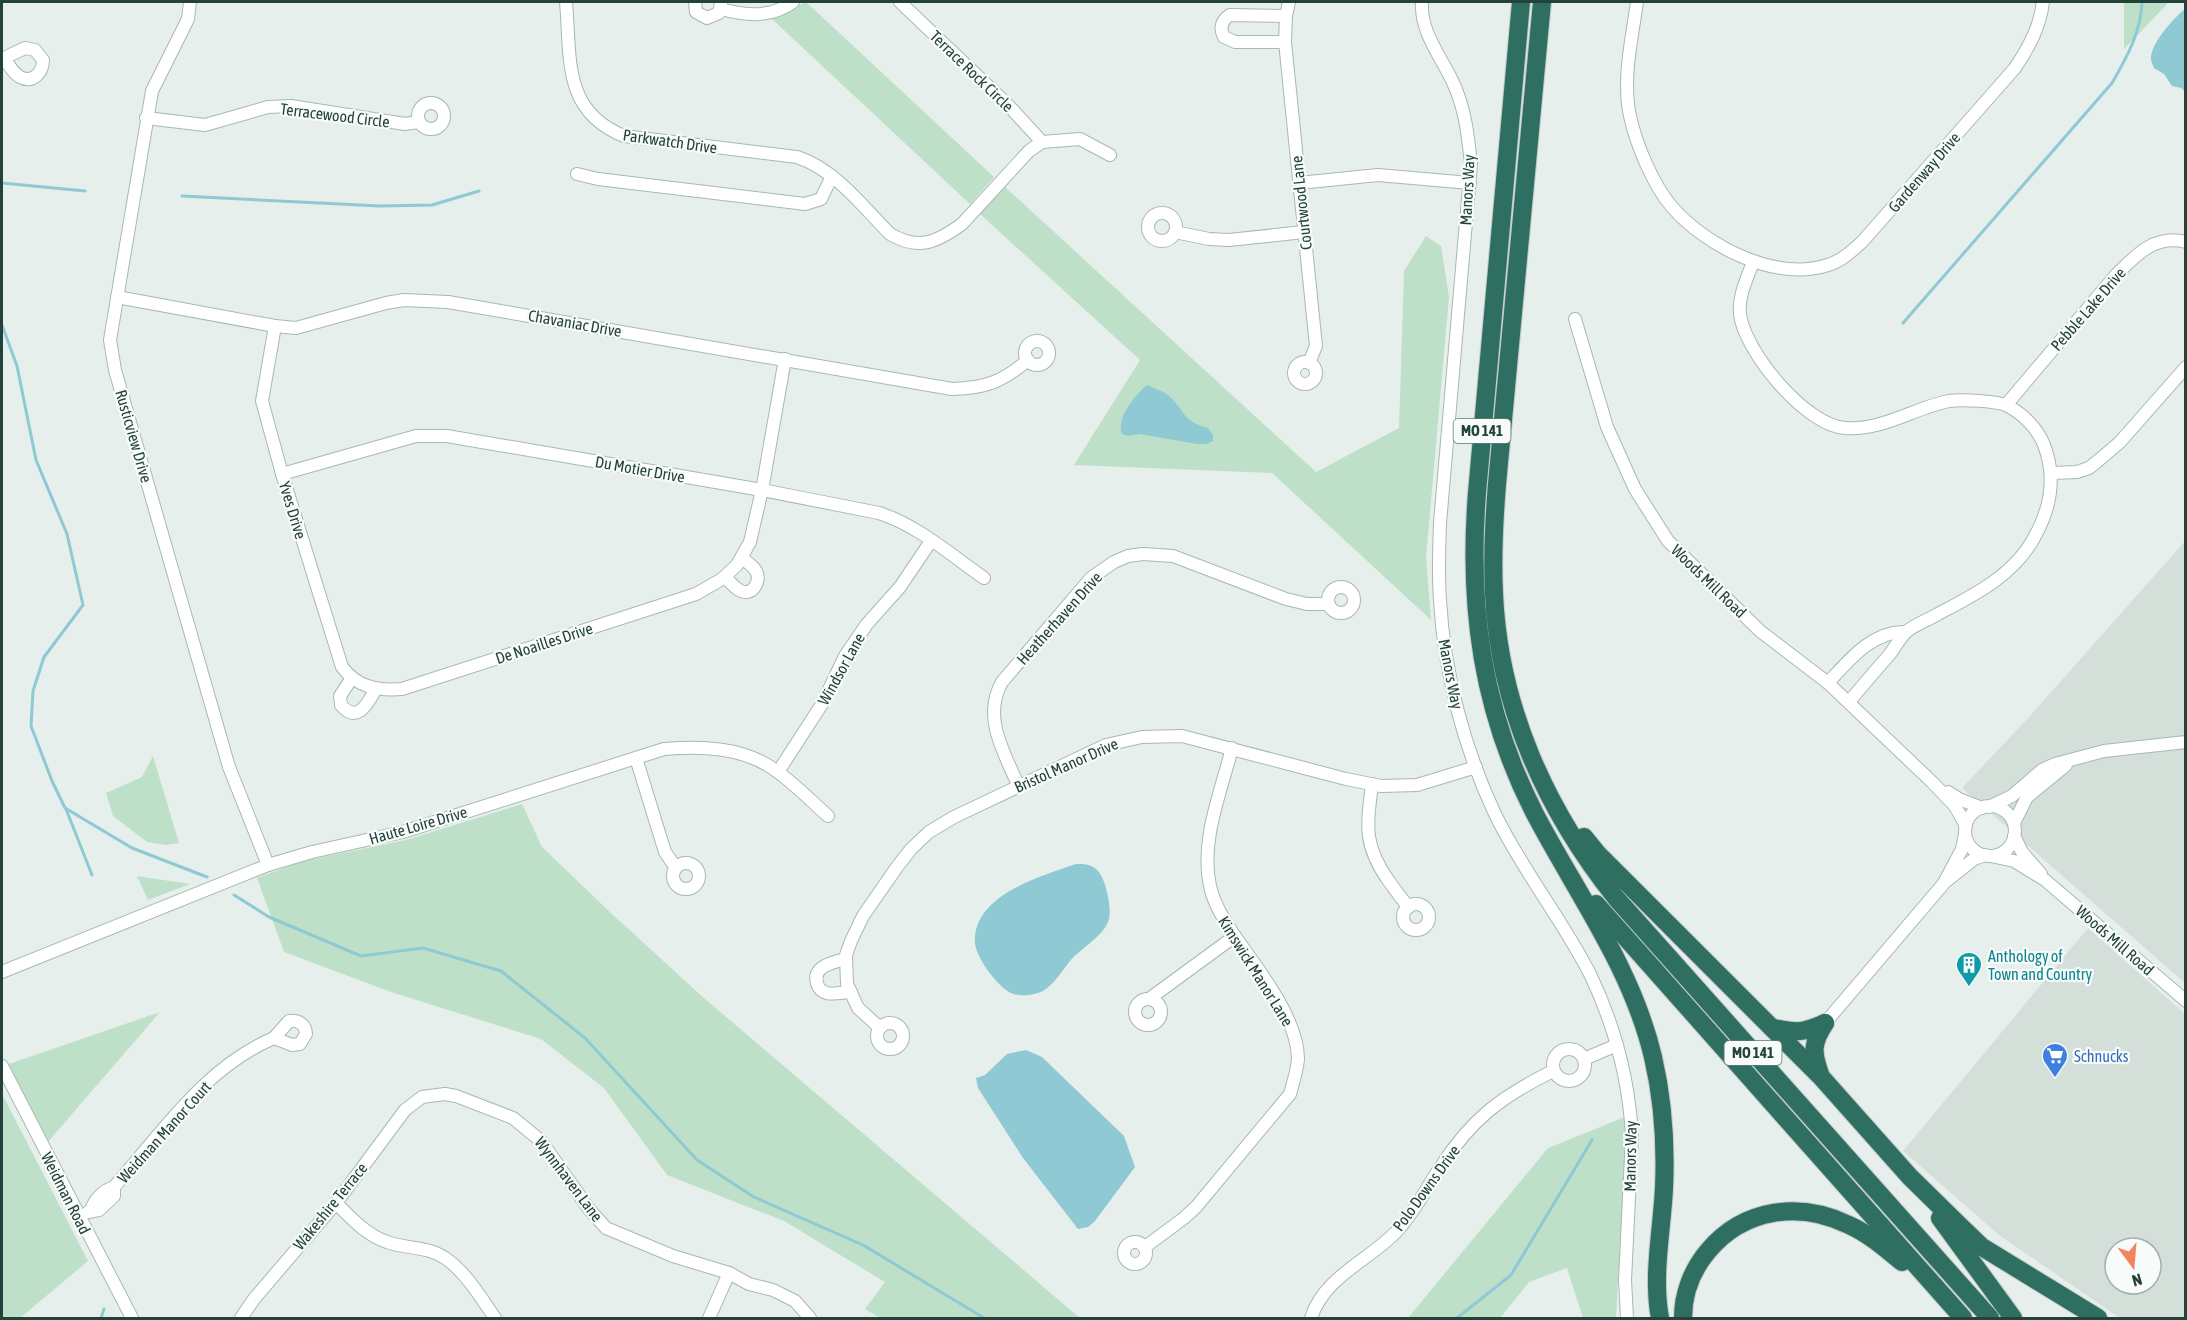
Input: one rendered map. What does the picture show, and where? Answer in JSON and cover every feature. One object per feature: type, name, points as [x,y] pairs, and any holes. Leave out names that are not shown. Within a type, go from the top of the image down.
[{"type":"highway","name":"MO 141","points":[[1521,2],[1480,456],[1473,567],[1479,640],[1494,712],[1519,781],[1554,847],[1583,888],[1964,1318]]},
{"type":"highway","name":"MO 141","points":[[1542,2],[1497,484],[1493,558],[1495,607],[1512,704],[1537,772],[1572,838],[1616,898],[1990,1318]]},
{"type":"highway","points":[[1537,772],[1597,853],[1822,1078],[1910,1177],[1982,1247],[2097,1318]]},
{"type":"highway","points":[[1554,847],[1627,981],[1653,1057],[1662,1109],[1665,1153],[1658,1288],[1660,1318]]},
{"type":"highway","points":[[1773,1028],[1793,1033],[1803,1032],[1824,1023]]},
{"type":"highway","points":[[1822,1078],[1815,1060],[1814,1047],[1816,1037],[1824,1023]]},
{"type":"highway","points":[[1910,1177],[2013,1318]]},
{"type":"highway","points":[[1683,1318],[1686,1294],[1694,1272],[1717,1240],[1751,1218],[1771,1212],[1792,1210],[1812,1212],[1851,1225],[1889,1251],[1948,1302]]},
{"type":"street","name":"Rusticview Drive","points":[[190,2],[188,20],[152,91],[110,340],[115,370],[229,767],[268,865]]},
{"type":"street","name":"Parkwatch Drive","points":[[566,2],[572,78],[584,107],[602,126],[624,136],[797,157],[810,162],[832,176],[890,234],[901,240],[930,243],[962,224],[1029,151],[1042,142]]},
{"type":"street","points":[[695,2],[696,12],[703,18],[712,18],[721,5],[741,14],[766,14],[793,2]]},
{"type":"street","name":"Terrace Rock Circle","points":[[900,2],[1008,105],[1042,142]]},
{"type":"street","name":"Courtwood Lane","points":[[1289,2],[1285,42],[1316,346],[1310,363]]},
{"type":"street","name":"Manors Way","points":[[1422,2],[1421,14],[1428,36],[1455,86],[1465,112],[1471,164],[1440,523],[1439,582],[1443,634],[1455,702],[1476,767],[1502,828],[1590,974],[1617,1046],[1631,1113],[1632,1136],[1625,1280],[1627,1318]]},
{"type":"street","name":"Gardenway Drive","points":[[1637,2],[1629,67],[1629,115],[1642,155],[1670,205],[1716,243],[1753,262],[1793,268],[1829,265],[1846,256],[1862,242],[2015,68],[2035,33],[2043,2]]},
{"type":"street","points":[[1285,42],[1235,42],[1224,37],[1221,28],[1226,18],[1235,14],[1286,16]]},
{"type":"street","name":"Terracewood Circle","points":[[147,117],[205,125],[268,108],[291,106],[405,124],[419,122]]},
{"type":"street","points":[[1042,142],[1080,140],[1110,155]]},
{"type":"street","points":[[577,174],[805,204],[821,199],[832,176]]},
{"type":"street","points":[[1299,183],[1378,175],[1470,183]]},
{"type":"street","points":[[1175,232],[1209,239],[1230,240],[1304,232]]},
{"type":"street","name":"Pebble Lake Drive","points":[[2006,405],[2116,275],[2136,255],[2153,243],[2186,242]]},
{"type":"street","points":[[1753,262],[1739,298],[1745,335],[1763,365],[1796,401],[1819,421],[1839,428],[1863,428],[1950,401],[2006,405],[2033,426],[2043,442],[2052,473],[2046,510],[2035,537],[2013,566],[1986,588],[1906,632],[1849,702]]},
{"type":"street","name":"Chavaniac Drive","points":[[117,297],[296,328],[386,303],[425,300],[467,305],[952,389],[981,387],[994,383],[1008,376],[1028,360]]},
{"type":"street","name":"Woods Mill Road","points":[[1575,319],[1607,427],[1635,489],[1668,541],[1760,631],[1828,683],[1932,782],[1955,806],[1966,829]]},
{"type":"street","name":"Yves Drive","points":[[275,326],[262,401],[282,474],[342,667],[356,681]]},
{"type":"street","name":"De Noailles Drive","points":[[356,681],[376,689],[402,689],[696,594],[709,589],[725,577],[742,558],[750,542],[762,490],[785,359]]},
{"type":"street","points":[[2052,473],[2077,472],[2089,468],[2120,442],[2186,367]]},
{"type":"street","name":"Du Motier Drive","points":[[282,474],[403,439],[428,435],[447,436],[762,490],[879,513],[892,517],[931,541],[984,578]]},
{"type":"street","name":"Windsor Lane","points":[[778,772],[822,704],[845,656],[867,624],[900,587],[931,541]]},
{"type":"street","name":"Heatherhaven Drive","points":[[1018,786],[997,736],[993,715],[995,693],[1091,578],[1114,562],[1128,556],[1143,554],[1173,556],[1286,598],[1307,604],[1328,604]]},
{"type":"street","points":[[725,577],[739,591],[749,591],[755,588],[758,580],[755,569],[742,558]]},
{"type":"street","points":[[1828,683],[1852,656],[1866,646],[1896,631],[1906,632]]},
{"type":"street","points":[[356,681],[340,696],[341,705],[350,712],[354,713],[363,709],[376,689]]},
{"type":"street","name":"Bristol Manor Drive","points":[[880,1028],[858,1008],[847,984],[846,959],[851,941],[863,916],[880,888],[911,849],[929,832],[954,817],[1106,745],[1129,738],[1182,736],[1346,780],[1372,784],[1417,785],[1476,767]]},
{"type":"street","points":[[1945,882],[1962,849],[1966,829],[1972,815],[2012,796],[2042,770],[2104,751],[2186,742]]},
{"type":"street","name":"Kimswick Manor Lane","points":[[1144,1247],[1196,1206],[1290,1094],[1296,1075],[1298,1059],[1296,1039],[1289,1018],[1218,911],[1210,888],[1207,852],[1232,748]]},
{"type":"street","name":"Haute Loire Drive","points":[[2,972],[268,865],[312,852],[402,832],[664,749],[706,749],[744,754],[778,772],[828,816]]},
{"type":"street","points":[[636,758],[665,852],[676,868]]},
{"type":"street","points":[[1824,1023],[1945,882],[1974,860],[2003,852],[2008,848],[2027,797],[2071,761]]},
{"type":"street","name":"Woods Mill Road","points":[[1932,782],[1959,799],[1986,807]]},
{"type":"street","points":[[1372,784],[1368,820],[1370,846],[1378,865],[1408,907]]},
{"type":"street","points":[[1986,807],[2001,809],[2007,813],[2014,830]]},
{"type":"street","points":[[1966,829],[1969,845],[1988,855]]},
{"type":"street","name":"Woods Mill Road","points":[[2014,830],[2022,852],[2045,879],[2186,1001]]},
{"type":"street","name":"Woods Mill Road","points":[[1988,855],[2014,861],[2045,879]]},
{"type":"street","points":[[1149,999],[1235,936]]},
{"type":"street","points":[[846,959],[821,968],[816,977],[820,989],[828,994],[851,992]]},
{"type":"street","name":"Weidman Manor Court","points":[[79,1218],[91,1210],[99,1210],[114,1196],[114,1187],[197,1091],[258,1045],[274,1038]]},
{"type":"street","points":[[1553,1071],[1560,1080],[1573,1081],[1583,1074],[1584,1059],[1617,1046]]},
{"type":"street","name":"Polo Downs Drive","points":[[1311,1318],[1315,1306],[1330,1285],[1382,1245],[1404,1222],[1448,1155],[1475,1122],[1514,1091],[1553,1071],[1553,1058],[1562,1050],[1571,1049],[1578,1052],[1584,1059]]},
{"type":"street","name":"Weidman Road","points":[[2,1066],[132,1318]]},
{"type":"street","name":"Wynnhaven Lane","points":[[422,1097],[445,1094],[456,1096],[513,1118],[541,1141],[589,1209],[606,1228],[673,1256],[729,1273],[749,1284],[773,1290],[795,1301],[810,1318]]},
{"type":"street","name":"Wakeshire Terrace","points":[[242,1318],[254,1299],[336,1203],[401,1114],[411,1103],[422,1097]]},
{"type":"street","points":[[336,1203],[367,1232],[388,1243],[423,1248],[444,1257],[468,1280],[495,1318]]},
{"type":"street","points":[[709,1318],[729,1273]]},
{"type":"shaded area","points":[[2185,541],[2185,983],[1962,788],[2031,715]]},
{"type":"shaded area","points":[[2088,928],[2185,1014],[2185,1318],[2120,1318],[1999,1235],[1903,1151]]},
{"type":"green space","points":[[806,2],[994,177],[970,204],[772,19]]},
{"type":"green space","points":[[2124,2],[2169,2],[2124,49]]},
{"type":"green space","points":[[1005,187],[1316,472],[1399,428],[1404,271],[1426,236],[1441,246],[1449,297],[1426,558],[1431,620],[1272,473],[1074,465],[1140,360],[980,214]]},
{"type":"green space","points":[[153,756],[179,843],[166,845],[147,842],[113,816],[106,793],[142,777]]},
{"type":"green space","points":[[522,804],[542,847],[612,914],[705,999],[1080,1318],[880,1318],[865,1309],[885,1282],[784,1221],[667,1175],[604,1088],[541,1039],[394,993],[284,952],[257,878],[299,862],[406,840]]},
{"type":"green space","points":[[137,876],[190,884],[148,900]]},
{"type":"green space","points":[[160,1012],[47,1143],[9,1064]]},
{"type":"green space","points":[[2,1094],[88,1261],[20,1318],[2,1318]]},
{"type":"green space","points":[[1625,1117],[1616,1318],[1583,1318],[1567,1268],[1529,1282],[1500,1318],[1408,1318],[1548,1148]]},
{"type":"water","points":[[2185,9],[2185,91],[2172,86],[2164,74],[2154,68],[2151,58],[2159,38]]},
{"type":"water","points":[[1147,385],[1165,393],[1192,422],[1208,428],[1213,435],[1213,441],[1197,444],[1140,434],[1128,436],[1122,434],[1124,414],[1132,401]]},
{"type":"water","points":[[1076,864],[1090,865],[1095,868],[1106,887],[1109,917],[1105,928],[1070,961],[1046,989],[1028,995],[1011,993],[994,978],[983,964],[976,949],[976,931],[980,920],[992,904],[1014,889]]},
{"type":"water","points":[[1026,1050],[1042,1057],[1124,1136],[1135,1167],[1095,1221],[1088,1227],[1078,1229],[1023,1158],[978,1088],[976,1078],[985,1075],[1007,1054]]},
{"type":"waterway","points":[[1903,323],[2112,83],[2136,34],[2142,2]]},
{"type":"waterway","points":[[2,183],[85,191]]},
{"type":"waterway","points":[[182,196],[380,206],[432,205],[479,191]]},
{"type":"waterway","points":[[2,325],[17,366],[36,460],[67,534],[83,605],[44,657],[33,691],[31,726],[65,808],[132,848],[207,877]]},
{"type":"waterway","points":[[66,809],[92,875]]},
{"type":"waterway","points":[[234,895],[269,917],[361,956],[423,948],[501,971],[585,1038],[697,1160],[754,1197],[863,1245],[984,1318]]},
{"type":"waterway","points":[[1457,1318],[1511,1275],[1592,1140]]},
{"type":"waterway","points":[[101,1318],[104,1309]]},
{"type":"place","name":"Anthology of Town and Country","points":[[1969,988]]},
{"type":"place","name":"Schnucks","points":[[2055,1079]]}]
